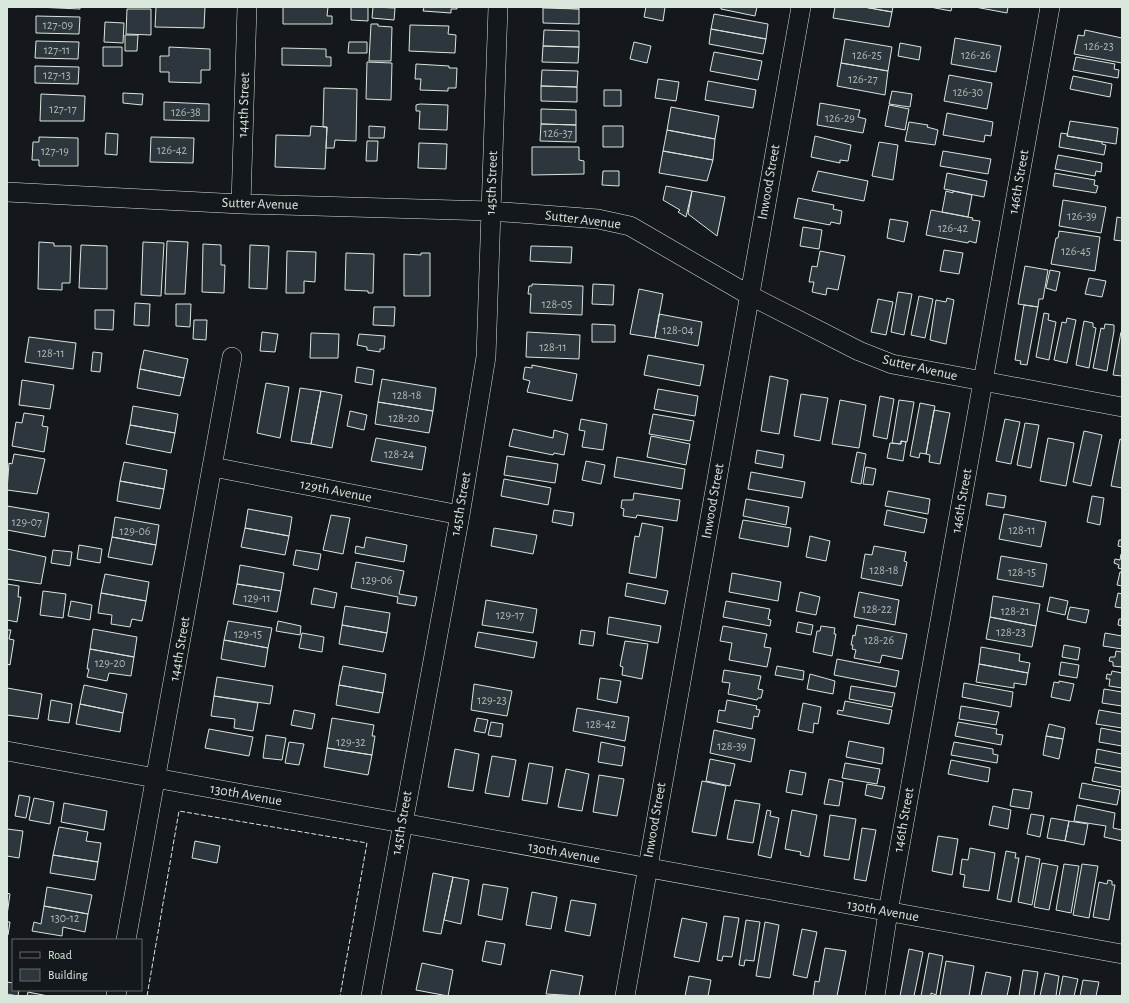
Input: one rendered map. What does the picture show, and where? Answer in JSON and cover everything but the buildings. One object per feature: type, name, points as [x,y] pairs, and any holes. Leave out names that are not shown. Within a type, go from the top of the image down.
[{"type":"street","name":"144th Street","points":[[241,204],[246,7]]},
{"type":"street","name":"145th Street","points":[[371,996],[460,515],[486,356],[498,7]]},
{"type":"street","name":"Inwood Street","points":[[626,996],[647,868],[801,7]]},
{"type":"street","name":"146th Street","points":[[875,996],[888,912],[1050,7]]},
{"type":"street","name":"Sutter Avenue","points":[[7,192],[241,204],[491,211],[598,219],[630,226],[749,296],[859,351],[892,364],[1122,407]]},
{"type":"street","name":"144th Street","points":[[126,939],[232,357]]},
{"type":"street","name":"129th Avenue","points":[[213,467],[460,515]]},
{"type":"street","name":"130th Avenue","points":[[7,751],[1122,954]]},
{"type":"fence","points":[[147,996],[179,811],[367,843],[340,996]]}]
